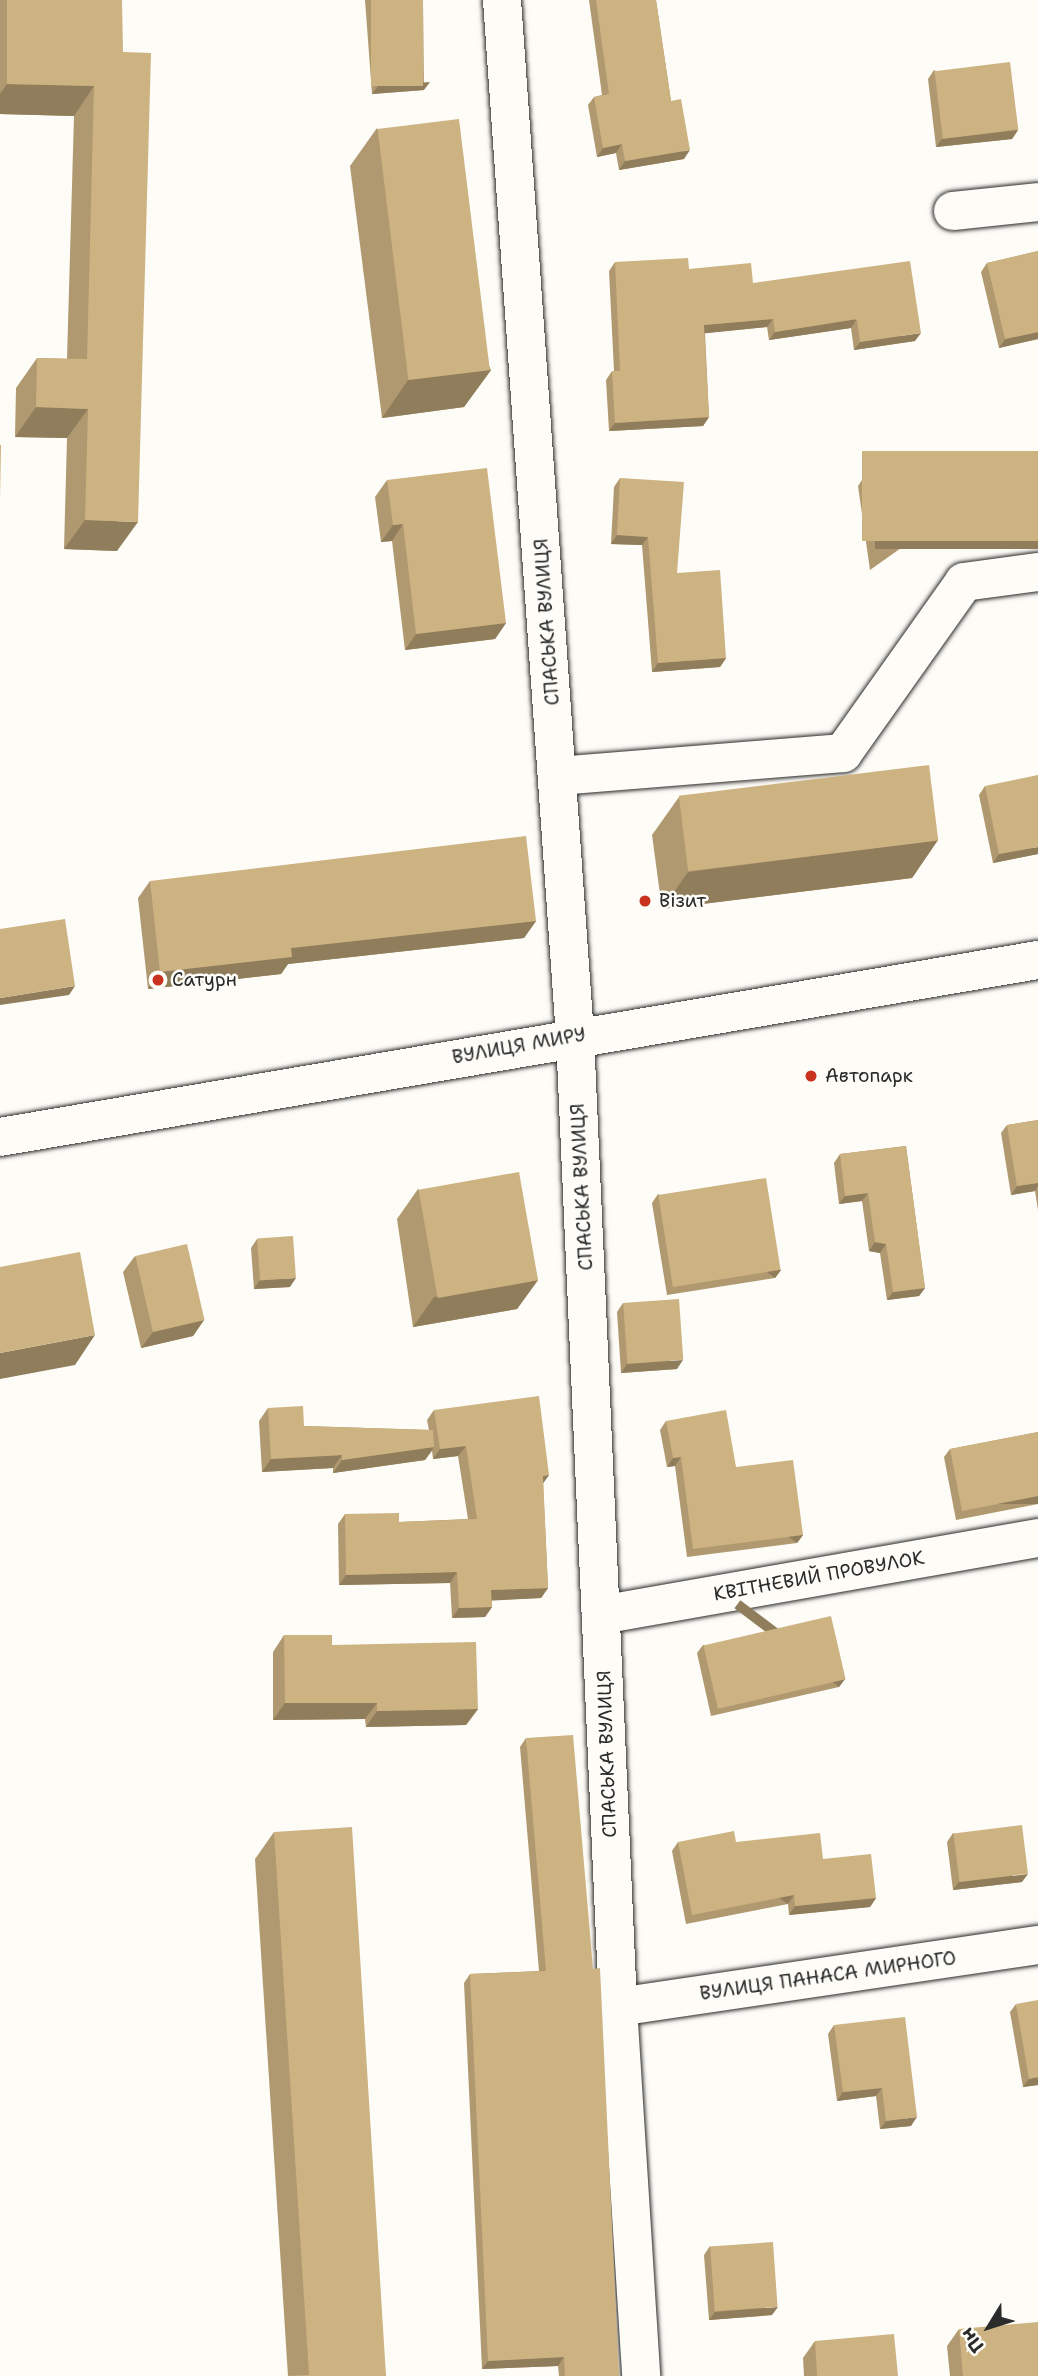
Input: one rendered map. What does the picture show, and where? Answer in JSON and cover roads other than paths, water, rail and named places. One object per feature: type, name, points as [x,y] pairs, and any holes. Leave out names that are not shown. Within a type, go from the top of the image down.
[{"type":"street","name":"СПАСЬКА ВУЛИЦЯ","points":[[502,0],[575,1036],[618,2007],[641,2376]]},
{"type":"street","points":[[953,211],[1038,202]]},
{"type":"street","points":[[558,776],[843,753],[964,582],[1038,572]]},
{"type":"street","name":"ВУЛИЦЯ МИРУ","points":[[0,1137],[575,1036],[1038,960]]},
{"type":"street","name":"КВІТНЕВИЙ ПРОВУЛОК","points":[[601,1615],[1038,1538]]},
{"type":"street","name":"ВУЛИЦЯ ПАНАСА МИРНОГО","points":[[618,2007],[1038,1945]]},
{"type":"place","name":"Візит","points":[[645,901]]},
{"type":"place","name":"Сатурн","points":[[158,980]]},
{"type":"place","name":"Автопарк","points":[[811,1076]]}]
